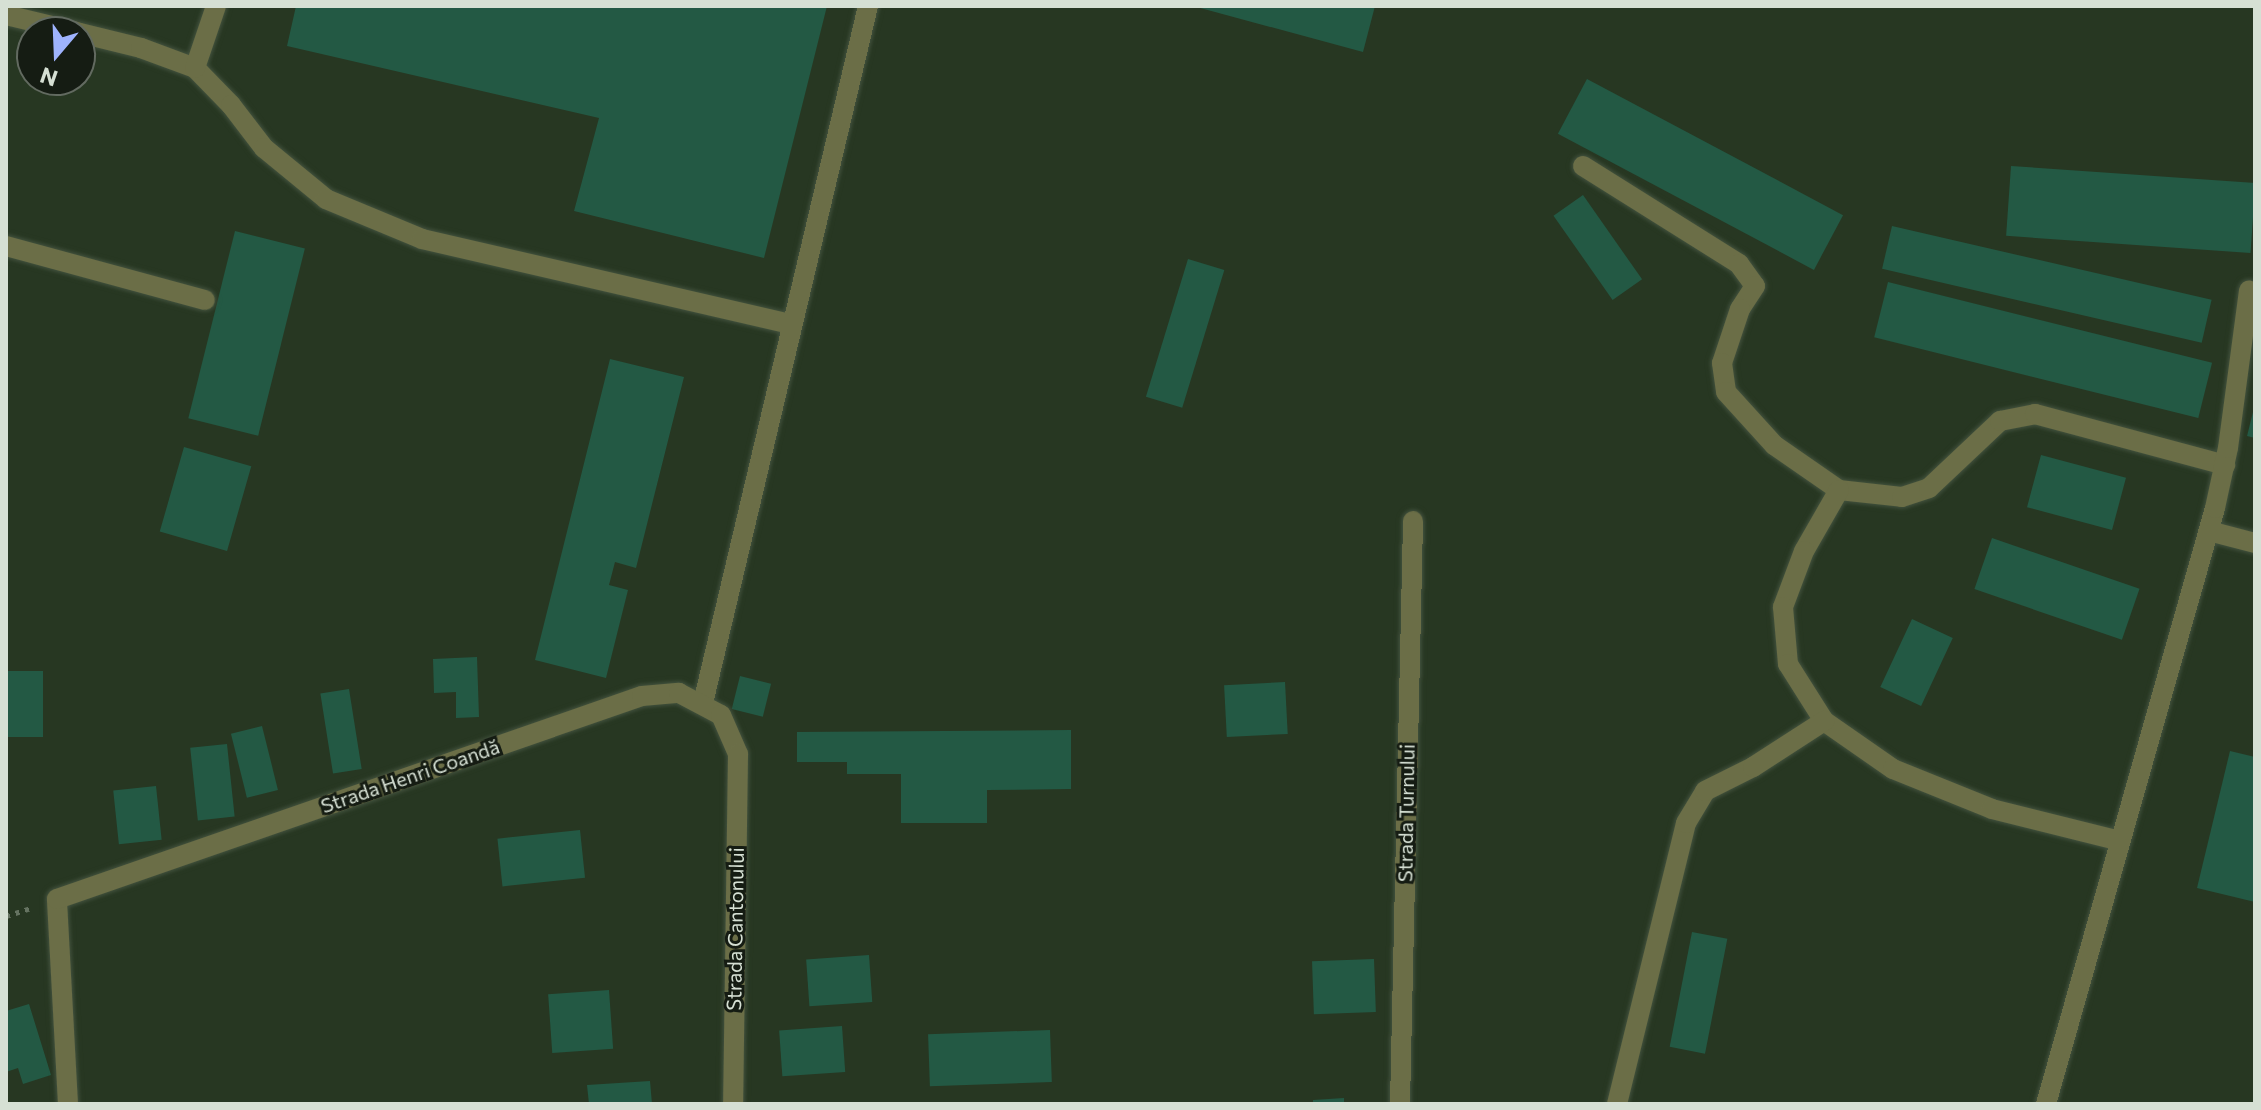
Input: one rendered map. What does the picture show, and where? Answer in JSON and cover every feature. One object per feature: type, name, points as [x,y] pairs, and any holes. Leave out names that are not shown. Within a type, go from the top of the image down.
[{"type":"street","points":[[195,68],[216,6]]},
{"type":"street","points":[[703,703],[790,324],[868,6]]},
{"type":"street","points":[[96,37],[141,48],[195,68],[231,105],[264,148],[326,199],[422,239],[790,324]]},
{"type":"street","points":[[1583,166],[1739,264],[1755,286],[1740,309],[1722,363],[1726,392],[1774,445],[1839,490],[1902,497],[1929,488],[2000,421],[2035,414],[2225,465]]},
{"type":"street","points":[[6,246],[205,300]]},
{"type":"street","points":[[2046,1104],[2209,531],[2225,465],[2249,290]]},
{"type":"street","points":[[1839,490],[1804,551],[1783,607],[1788,664],[1824,721],[1893,769],[1992,809],[2120,841]]},
{"type":"street","name":"Strada Turnului","points":[[1400,1104],[1413,521]]},
{"type":"street","points":[[2209,531],[2255,543]]},
{"type":"street","name":"Strada Henri Coandă","points":[[68,1104],[57,899],[642,696],[679,693],[703,703]]},
{"type":"street","name":"Strada Cantonului","points":[[703,703],[721,715],[738,754],[733,1104]]},
{"type":"street","points":[[1617,1104],[1686,823],[1705,791],[1753,767],[1824,721]]},
{"type":"building","points":[[296,6],[827,6],[764,258],[574,211],[599,118],[287,46]]},
{"type":"building","points":[[1193,6],[1375,6],[1363,52]]},
{"type":"building","points":[[1587,79],[1843,215],[1814,270],[1558,134]]},
{"type":"building","points":[[2011,166],[2255,183],[2251,253],[2006,236]]},
{"type":"building","points":[[1583,195],[1642,279],[1613,300],[1554,216]]},
{"type":"building","points":[[1892,226],[2212,300],[2202,343],[1882,269]]},
{"type":"building","points":[[235,231],[305,248],[258,436],[188,418]]},
{"type":"building","points":[[1188,259],[1224,270],[1182,408],[1146,397]]},
{"type":"building","points":[[1888,282],[2212,363],[2198,418],[1874,337]]},
{"type":"building","points":[[610,359],[684,377],[636,568],[615,562],[609,585],[628,590],[606,678],[535,660]]},
{"type":"building","points":[[2255,408],[2255,438],[2247,436]]},
{"type":"building","points":[[184,447],[251,466],[227,551],[160,532]]},
{"type":"building","points":[[2041,455],[2126,478],[2112,530],[2027,507]]},
{"type":"building","points":[[1992,538],[2140,589],[2122,640],[1974,589]]},
{"type":"building","points":[[1912,619],[1953,638],[1921,706],[1880,687]]},
{"type":"building","points":[[477,657],[479,717],[456,718],[456,692],[434,693],[433,659]]},
{"type":"building","points":[[6,671],[43,671],[43,737],[6,737]]},
{"type":"building","points":[[740,676],[771,684],[763,717],[732,709]]},
{"type":"building","points":[[1285,682],[1288,734],[1227,737],[1224,685]]},
{"type":"building","points":[[349,689],[362,769],[333,774],[320,694]]},
{"type":"building","points":[[262,726],[278,790],[247,798],[231,734]]},
{"type":"building","points":[[1071,730],[1071,789],[987,790],[987,823],[901,823],[901,774],[847,774],[847,762],[797,762],[797,732]]},
{"type":"building","points":[[227,744],[235,817],[198,820],[190,748]]},
{"type":"building","points":[[2230,751],[2255,757],[2255,902],[2197,888]]},
{"type":"building","points":[[156,786],[162,840],[119,844],[113,790]]},
{"type":"building","points":[[580,830],[585,878],[502,886],[497,839]]},
{"type":"building","points":[[1692,932],[1727,939],[1705,1054],[1670,1047]]},
{"type":"building","points":[[869,955],[872,1002],[809,1006],[806,959]]},
{"type":"building","points":[[1374,959],[1376,1012],[1314,1014],[1312,961]]},
{"type":"building","points":[[609,990],[613,1049],[552,1053],[548,994]]},
{"type":"building","points":[[29,1004],[51,1075],[23,1084],[18,1068],[6,1072],[6,1011]]},
{"type":"building","points":[[842,1026],[845,1072],[782,1076],[779,1030]]},
{"type":"building","points":[[1050,1030],[1052,1082],[930,1086],[928,1034]]},
{"type":"building","points":[[650,1081],[652,1104],[589,1104],[587,1085]]},
{"type":"building","points":[[1344,1098],[1344,1104],[1313,1104],[1313,1100]]}]
